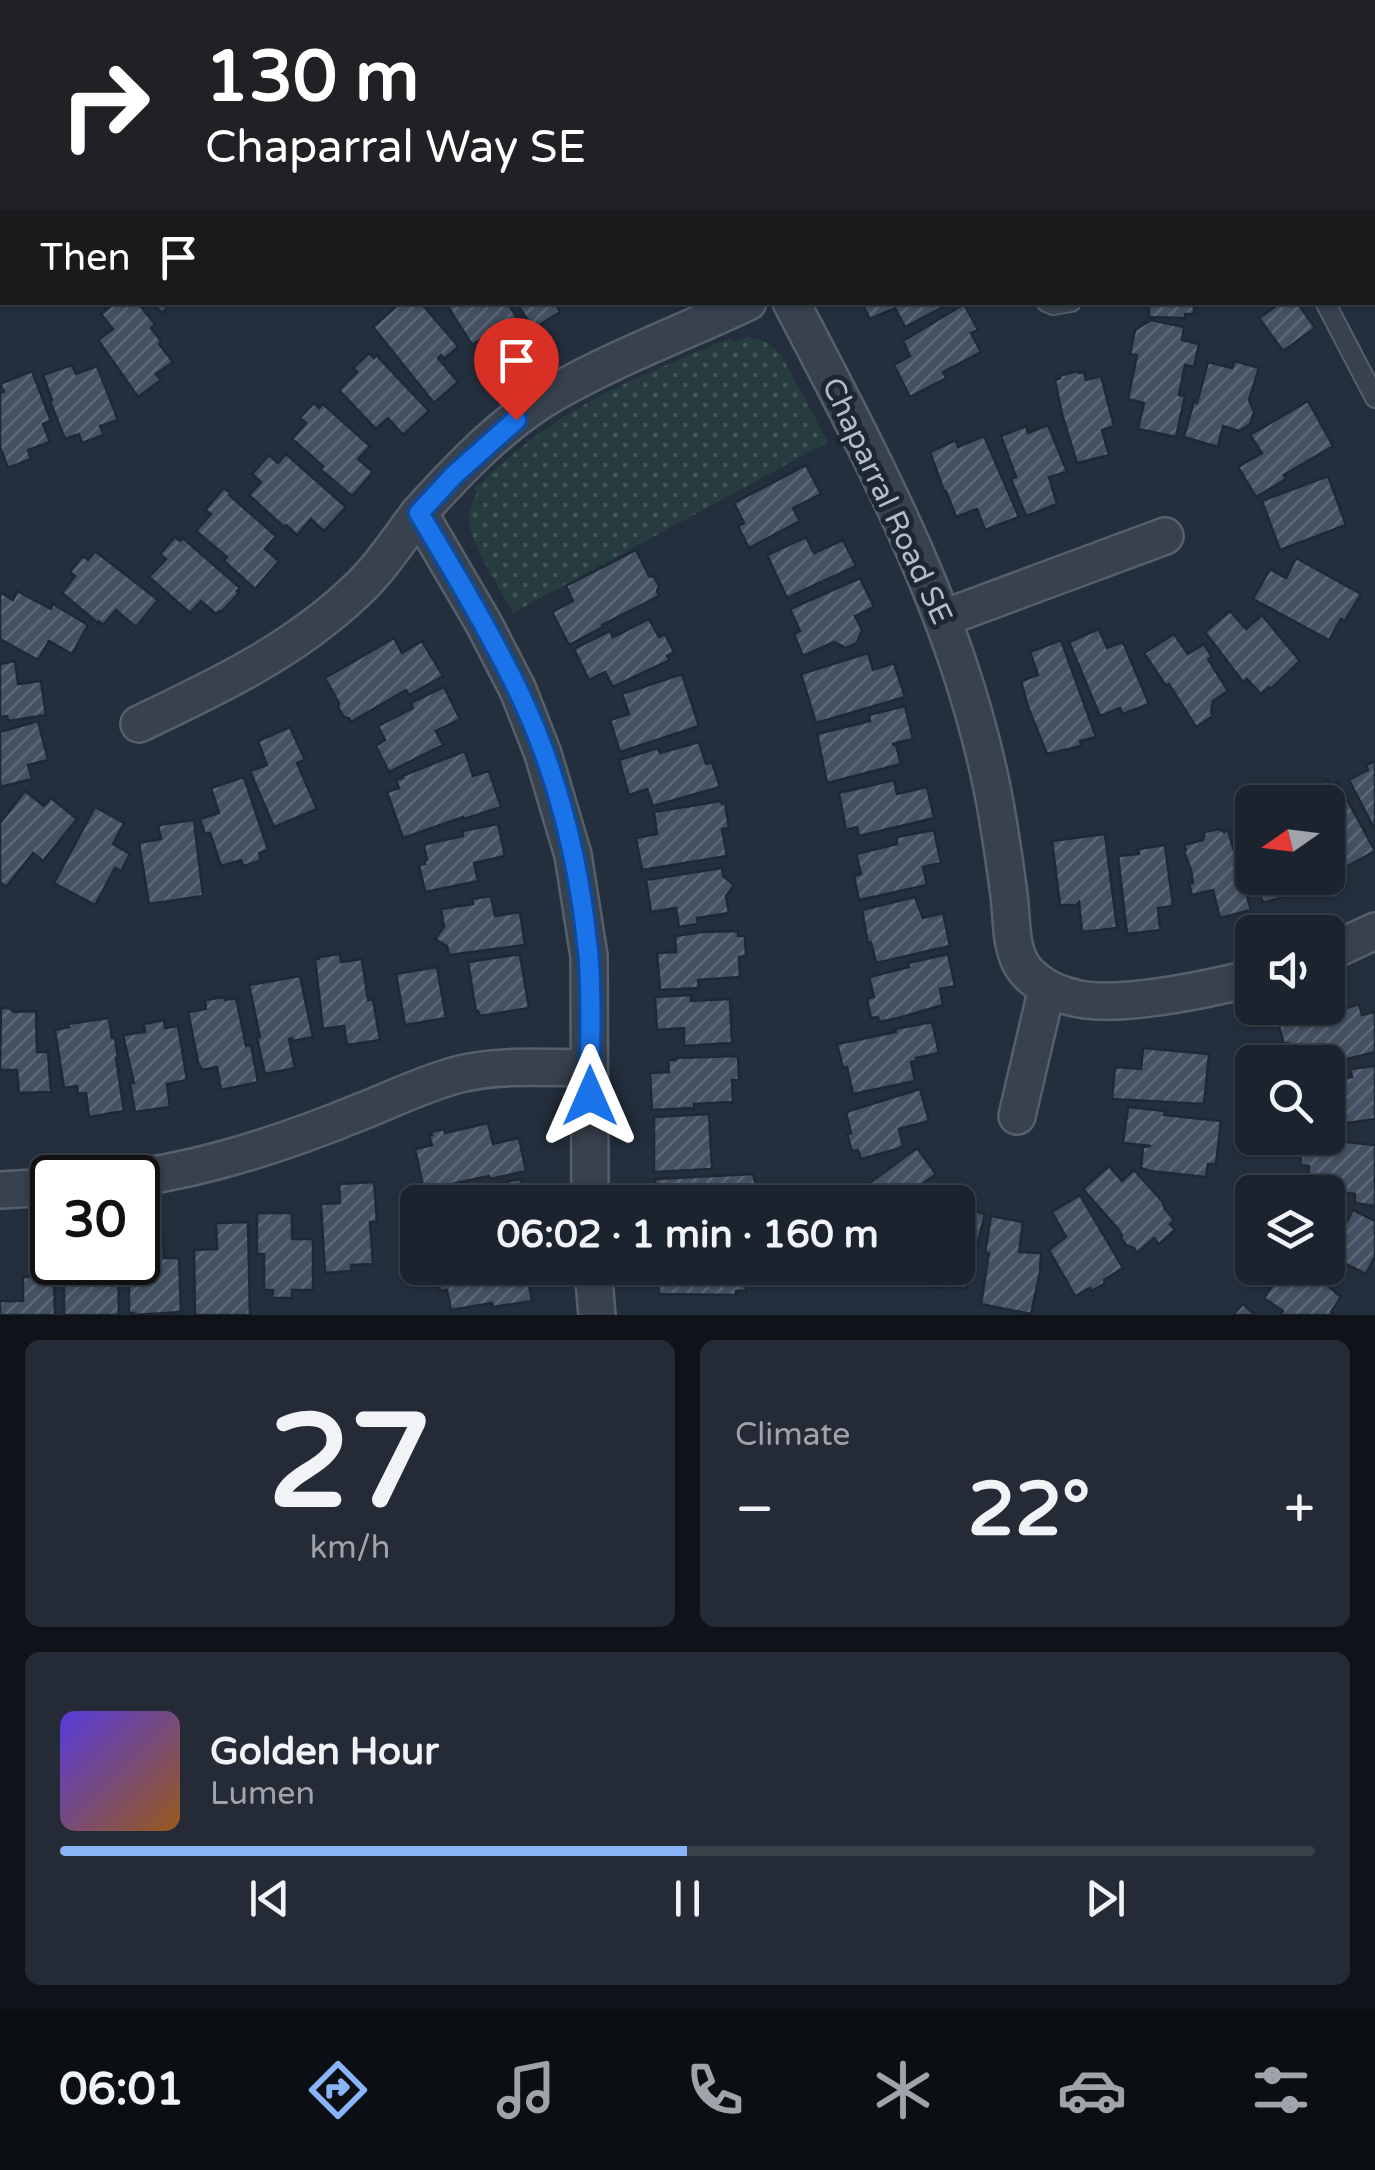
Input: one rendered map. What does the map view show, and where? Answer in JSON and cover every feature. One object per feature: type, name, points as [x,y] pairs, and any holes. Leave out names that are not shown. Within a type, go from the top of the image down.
[{"type":"street","points":[[139,724],[220,685],[315,627],[359,589],[454,475],[543,400],[741,305]]},
{"type":"street","name":"Chaparral Road SE","points":[[793,305],[910,536],[944,618],[991,781],[1014,942],[1021,964],[1047,988]]},
{"type":"street","points":[[419,513],[518,690],[560,804],[573,855],[588,956],[590,1185]]},
{"type":"street","points":[[944,618],[1165,536]]},
{"type":"street","points":[[1345,945],[1375,931]]},
{"type":"street","points":[[1016,1116],[1047,988],[1089,1001],[1126,1000],[1235,981]]},
{"type":"street","points":[[160,1173],[220,1162],[290,1140],[417,1087],[463,1073],[506,1068],[589,1068]]},
{"type":"street","points":[[0,1190],[30,1188]]},
{"type":"street","points":[[594,1285],[596,1315]]},
{"type":"lane","points":[[1327,305],[1375,398]]},
{"type":"green space","points":[[749,337],[766,342],[780,353],[828,442],[513,613],[471,533],[469,516],[477,493],[474,489],[559,419],[592,400],[730,338],[733,343]]},
{"type":"building","points":[[112,305],[139,305],[155,324],[151,328],[173,362],[156,374],[161,380],[138,397],[98,340],[113,329],[101,314]]},
{"type":"building","points":[[398,305],[423,305],[457,345],[444,359],[441,355],[438,358],[458,382],[434,403],[373,327]]},
{"type":"building","points":[[447,305],[509,305],[527,333],[503,352],[497,352],[487,336],[472,345]]},
{"type":"building","points":[[518,305],[556,305],[560,312],[533,329]]},
{"type":"building","points":[[863,305],[946,305],[905,327],[895,308],[870,319]]},
{"type":"building","points":[[965,305],[978,330],[971,333],[981,352],[943,372],[946,378],[910,397],[894,365],[910,356],[903,341]]},
{"type":"building","points":[[1149,305],[1194,305],[1194,314],[1185,314],[1185,318],[1149,317]]},
{"type":"building","points":[[1278,305],[1299,305],[1315,328],[1283,351],[1259,318]]},
{"type":"building","points":[[1151,320],[1184,327],[1182,340],[1199,344],[1194,367],[1185,365],[1179,395],[1185,396],[1176,437],[1138,429],[1144,403],[1128,399],[1137,355],[1130,354],[1135,330]]},
{"type":"building","points":[[369,353],[374,358],[376,355],[429,411],[403,435],[388,418],[376,429],[339,390]]},
{"type":"building","points":[[1235,361],[1259,368],[1249,400],[1254,412],[1250,424],[1239,431],[1223,426],[1218,447],[1184,437],[1208,362],[1232,368]]},
{"type":"building","points":[[72,365],[76,374],[97,366],[118,420],[100,426],[104,435],[82,443],[79,434],[65,439],[43,375]]},
{"type":"building","points":[[32,371],[51,421],[43,424],[50,442],[28,450],[31,459],[8,468],[0,447],[0,393],[4,392],[0,384]]},
{"type":"building","points":[[1084,372],[1086,380],[1101,376],[1114,426],[1102,430],[1109,455],[1077,463],[1055,380]]},
{"type":"building","points":[[1308,401],[1333,446],[1256,497],[1238,467],[1262,453],[1250,435]]},
{"type":"building","points":[[314,403],[319,408],[323,404],[370,446],[358,459],[373,472],[352,496],[292,439],[306,423],[300,418]]},
{"type":"building","points":[[1048,425],[1067,472],[1049,477],[1057,504],[1026,516],[1011,479],[1016,477],[1001,436],[1026,426],[1028,433]]},
{"type":"building","points":[[984,436],[1019,517],[985,530],[977,509],[956,517],[930,452],[956,440],[958,447]]},
{"type":"building","points":[[286,454],[346,507],[324,531],[311,519],[297,535],[249,495],[261,482],[252,474],[269,455],[278,463]]},
{"type":"building","points":[[806,465],[821,494],[793,508],[800,521],[749,548],[738,526],[744,523],[734,503]]},
{"type":"building","points":[[1328,476],[1346,525],[1280,550],[1262,501]]},
{"type":"building","points":[[224,488],[276,536],[265,549],[279,561],[255,589],[224,561],[227,557],[196,531],[211,514],[205,510]]},
{"type":"building","points":[[175,537],[180,541],[183,538],[240,588],[221,612],[216,614],[201,601],[190,613],[149,577],[166,559],[160,554]]},
{"type":"building","points":[[806,537],[814,553],[843,540],[856,566],[787,598],[767,555]]},
{"type":"building","points":[[636,550],[649,576],[659,586],[659,596],[569,645],[552,612],[573,601],[566,586]]},
{"type":"building","points":[[95,551],[158,600],[136,627],[116,610],[103,625],[98,623],[62,593],[75,576],[70,572],[83,556],[88,560]]},
{"type":"building","points":[[1296,558],[1361,594],[1329,640],[1253,599],[1270,569],[1286,578]]},
{"type":"building","points":[[860,578],[874,607],[855,616],[862,630],[857,643],[846,648],[834,642],[803,656],[794,634],[800,631],[790,609]]},
{"type":"building","points":[[17,591],[51,609],[53,604],[88,625],[72,654],[49,641],[38,660],[0,639],[0,592],[13,600]]},
{"type":"building","points":[[1230,611],[1246,629],[1262,615],[1300,661],[1261,694],[1247,679],[1243,682],[1205,632]]},
{"type":"building","points":[[649,619],[659,637],[665,634],[674,652],[667,656],[670,660],[613,687],[605,672],[589,680],[574,649],[610,631],[613,637]]},
{"type":"building","points":[[1099,629],[1107,648],[1123,642],[1149,704],[1123,714],[1120,708],[1100,716],[1069,642]]},
{"type":"building","points":[[1174,634],[1188,654],[1204,644],[1212,657],[1208,659],[1228,691],[1213,701],[1213,716],[1196,727],[1144,653]]},
{"type":"building","points":[[394,638],[402,653],[422,641],[443,676],[409,695],[406,690],[351,722],[338,707],[325,678]]},
{"type":"building","points":[[1061,640],[1096,737],[1080,741],[1081,746],[1047,754],[1021,681],[1038,675],[1030,652]]},
{"type":"building","points":[[868,653],[873,670],[894,663],[905,697],[816,723],[801,674]]},
{"type":"building","points":[[15,661],[18,684],[41,681],[46,715],[8,721],[7,716],[0,717],[0,664]]},
{"type":"building","points":[[682,674],[699,726],[620,752],[610,720],[629,714],[622,694]]},
{"type":"building","points":[[444,687],[460,719],[436,731],[443,745],[389,772],[376,746],[385,740],[378,726],[413,708],[411,703]]},
{"type":"building","points":[[905,706],[913,739],[892,744],[896,745],[901,764],[827,783],[817,734],[870,721],[869,715]]},
{"type":"building","points":[[38,721],[48,760],[28,765],[32,779],[0,787],[0,732]]},
{"type":"building","points":[[290,727],[305,760],[297,763],[317,809],[274,827],[250,771],[267,765],[258,741]]},
{"type":"building","points":[[699,742],[706,764],[712,762],[720,787],[653,806],[647,789],[629,795],[619,760],[658,748],[660,753]]},
{"type":"building","points":[[465,751],[473,776],[489,771],[501,807],[403,838],[387,792],[399,788],[396,780],[402,776]]},
{"type":"building","points":[[1375,761],[1375,830],[1349,780],[1368,770],[1366,765]]},
{"type":"building","points":[[244,777],[268,850],[259,853],[259,861],[243,866],[241,860],[221,866],[210,833],[205,834],[200,819],[219,813],[211,788]]},
{"type":"building","points":[[894,780],[897,794],[927,787],[934,818],[859,836],[857,827],[846,830],[839,793]]},
{"type":"building","points":[[25,791],[44,806],[51,798],[77,819],[43,861],[33,853],[6,887],[0,882],[0,823]]},
{"type":"building","points":[[1345,796],[1375,851],[1345,867]]},
{"type":"building","points":[[725,803],[729,828],[722,829],[727,856],[642,870],[636,838],[657,834],[654,812]]},
{"type":"building","points":[[95,807],[124,823],[113,844],[130,854],[121,871],[115,868],[95,905],[54,883]]},
{"type":"building","points":[[194,820],[203,896],[149,904],[139,843],[161,839],[158,825]]},
{"type":"building","points":[[498,824],[505,856],[474,863],[478,881],[425,892],[419,865],[427,860],[426,844]]},
{"type":"building","points":[[934,830],[941,863],[923,867],[927,885],[859,900],[854,876],[861,874],[856,854],[897,844],[897,837]]},
{"type":"building","points":[[1228,830],[1235,854],[1235,895],[1247,895],[1251,910],[1220,918],[1213,890],[1192,895],[1184,845],[1203,840],[1205,832]]},
{"type":"building","points":[[1105,834],[1117,928],[1082,932],[1079,902],[1060,905],[1052,841]]},
{"type":"building","points":[[1165,845],[1173,906],[1158,908],[1160,930],[1127,934],[1118,856]]},
{"type":"building","points":[[722,868],[723,876],[734,885],[726,896],[729,913],[697,918],[698,924],[679,927],[676,908],[651,912],[646,880]]},
{"type":"building","points":[[1260,895],[1290,895],[1263,903]]},
{"type":"building","points":[[491,896],[495,916],[520,912],[525,945],[449,955],[447,946],[435,939],[444,927],[441,909],[473,904],[472,899]]},
{"type":"building","points":[[915,897],[923,918],[943,913],[950,946],[876,963],[862,910]]},
{"type":"building","points":[[738,931],[738,936],[745,936],[746,956],[739,957],[740,977],[698,980],[699,988],[660,990],[657,953],[676,952],[675,936]]},
{"type":"building","points":[[340,954],[341,962],[362,959],[368,1000],[373,999],[380,1040],[347,1045],[344,1026],[323,1029],[315,959]]},
{"type":"building","points":[[948,954],[955,986],[940,989],[943,1005],[879,1022],[878,1017],[871,1018],[867,999],[874,997],[869,977]]},
{"type":"building","points":[[520,955],[529,1008],[480,1016],[476,1012],[468,962]]},
{"type":"building","points":[[437,967],[446,1018],[405,1025],[396,974]]},
{"type":"building","points":[[300,976],[313,1037],[289,1039],[295,1068],[265,1074],[249,985]]},
{"type":"building","points":[[691,995],[691,1001],[730,999],[732,1043],[684,1046],[684,1028],[657,1030],[655,997]]},
{"type":"building","points":[[236,998],[258,1082],[221,1090],[217,1067],[202,1070],[198,1062],[188,1012],[206,1009],[205,1000]]},
{"type":"building","points":[[1345,1001],[1347,1008],[1359,1004],[1362,1015],[1375,1012],[1375,1052],[1345,1060],[1345,1045],[1284,1044],[1278,1025],[1345,1025]]},
{"type":"building","points":[[1,1008],[36,1011],[37,1052],[48,1052],[51,1092],[19,1093],[17,1070],[0,1070]]},
{"type":"building","points":[[109,1018],[124,1111],[89,1117],[86,1093],[78,1094],[77,1086],[64,1088],[55,1030],[69,1027],[68,1024]]},
{"type":"building","points":[[164,1020],[165,1028],[178,1026],[187,1080],[167,1084],[170,1107],[135,1112],[130,1083],[134,1083],[123,1035],[145,1032],[144,1024]]},
{"type":"building","points":[[932,1022],[939,1053],[911,1062],[915,1081],[853,1094],[837,1044]]},
{"type":"building","points":[[1143,1048],[1209,1054],[1204,1104],[1112,1099],[1115,1067],[1141,1069]]},
{"type":"building","points":[[738,1056],[739,1080],[732,1080],[733,1102],[652,1110],[650,1073],[669,1072],[668,1060]]},
{"type":"building","points":[[1375,1066],[1375,1119],[1345,1123],[1345,1078],[1352,1077],[1350,1069]]},
{"type":"building","points":[[920,1089],[929,1121],[899,1129],[903,1146],[861,1159],[858,1150],[852,1151],[846,1112]]},
{"type":"building","points":[[1128,1107],[1221,1121],[1216,1164],[1208,1164],[1206,1177],[1141,1168],[1143,1147],[1151,1146],[1123,1143]]},
{"type":"building","points":[[709,1114],[712,1169],[654,1172],[654,1117]]},
{"type":"building","points":[[488,1123],[493,1144],[519,1138],[526,1171],[447,1185],[423,1185],[415,1149],[432,1145],[431,1132],[444,1129],[445,1133]]},
{"type":"building","points":[[1345,1142],[1375,1145],[1375,1206],[1355,1203],[1355,1194],[1345,1193],[1345,1175],[1308,1175],[1309,1166],[1300,1165],[1301,1155],[1345,1155]]},
{"type":"building","points":[[917,1148],[936,1174],[921,1185],[867,1185]]},
{"type":"building","points":[[1109,1166],[1122,1181],[1134,1170],[1162,1201],[1174,1220],[1170,1224],[1175,1230],[1159,1244],[1154,1238],[1137,1253],[1126,1245],[1119,1230],[1083,1189]]},
{"type":"building","points":[[753,1174],[756,1185],[655,1185],[655,1179]]},
{"type":"building","points":[[521,1179],[522,1185],[490,1185]]},
{"type":"building","points":[[374,1182],[377,1222],[370,1222],[373,1264],[351,1265],[351,1271],[325,1273],[321,1204],[340,1203],[339,1184]]},
{"type":"building","points":[[1080,1195],[1123,1268],[1092,1291],[1090,1288],[1075,1296],[1049,1250],[1066,1237],[1052,1212]]},
{"type":"building","points":[[1353,1210],[1375,1221],[1375,1256],[1366,1274],[1345,1264],[1346,1223]]},
{"type":"building","points":[[975,1211],[985,1214],[975,1253]]},
{"type":"building","points":[[257,1213],[292,1213],[292,1239],[313,1239],[313,1290],[292,1290],[292,1298],[272,1298],[273,1290],[264,1290],[264,1254],[257,1254]]},
{"type":"building","points":[[991,1216],[1023,1222],[1019,1252],[1041,1253],[1031,1314],[981,1304]]},
{"type":"building","points":[[248,1222],[250,1315],[195,1315],[194,1250],[217,1249],[216,1223]]},
{"type":"building","points":[[163,1237],[164,1258],[179,1258],[181,1312],[129,1313],[129,1285],[160,1285]]},
{"type":"building","points":[[23,1277],[30,1277],[30,1285],[54,1285],[55,1315],[0,1315],[0,1301],[23,1301]]},
{"type":"building","points":[[64,1285],[118,1285],[119,1315],[64,1315]]},
{"type":"building","points":[[439,1285],[529,1285],[532,1301],[451,1310],[447,1290],[440,1291]]},
{"type":"building","points":[[659,1285],[746,1285],[746,1291],[736,1291],[736,1295],[659,1294]]},
{"type":"building","points":[[1273,1285],[1327,1285],[1341,1297],[1331,1312],[1335,1315],[1280,1315],[1283,1311],[1264,1298]]},
{"type":"building","points":[[1243,1304],[1255,1315],[1233,1315]]},
{"type":"route","points":[[516,420],[454,475],[419,513],[518,690],[560,804],[573,855],[588,956],[590,1096]]}]
